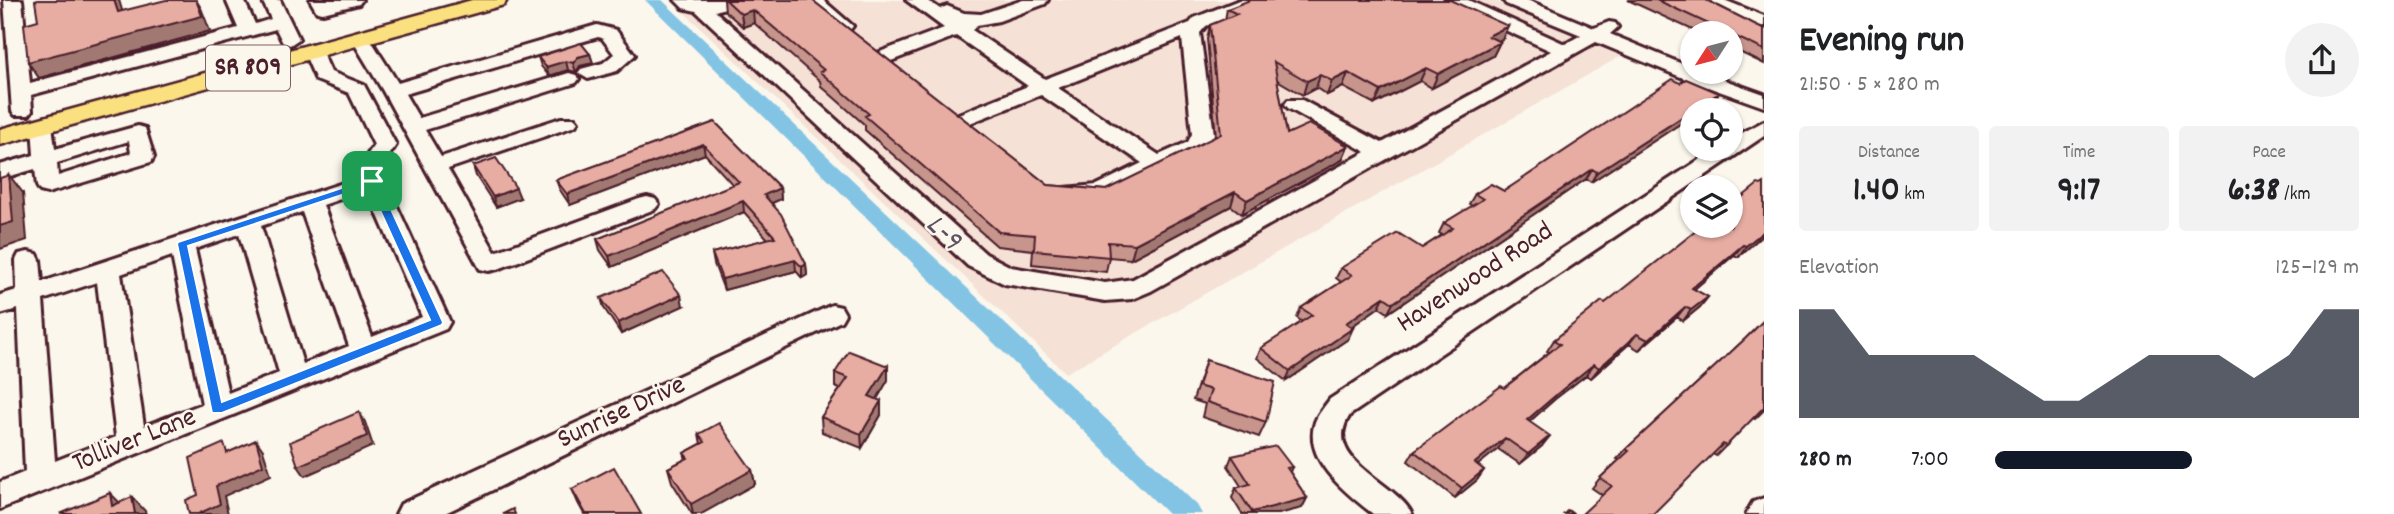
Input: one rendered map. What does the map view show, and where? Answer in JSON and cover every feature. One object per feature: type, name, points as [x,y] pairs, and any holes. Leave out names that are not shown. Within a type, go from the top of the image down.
[{"type":"main road","name":"SR 809","points":[[17,103],[64,105],[102,90],[286,31],[435,0]]},
{"type":"main road","points":[[395,28],[419,16],[435,0]]},
{"type":"main road","name":"SR 809","points":[[17,103],[313,50],[487,1]]},
{"type":"main road","name":"SR 809","points":[[0,137],[17,103]]},
{"type":"main road","points":[[0,127],[17,103]]},
{"type":"street","points":[[0,172],[46,159],[17,103],[13,0]]},
{"type":"street","points":[[235,0],[249,31]]},
{"type":"street","points":[[17,103],[249,31],[286,31],[271,0]]},
{"type":"street","points":[[319,0],[323,8],[354,0]]},
{"type":"street","points":[[812,0],[904,72]]},
{"type":"street","points":[[915,0],[1157,164]]},
{"type":"street","points":[[933,0],[954,16],[967,21],[982,20]]},
{"type":"street","points":[[884,57],[1039,0]]},
{"type":"street","points":[[963,119],[1194,27],[1254,0]]},
{"type":"street","points":[[1454,0],[1568,52]]},
{"type":"street","points":[[1512,0],[1680,57]]},
{"type":"street","points":[[1544,0],[1602,31],[1764,101]]},
{"type":"street","points":[[1708,0],[1764,22]]},
{"type":"street","points":[[693,4],[728,1]]},
{"type":"street","points":[[693,4],[977,260],[1005,275],[1105,292],[1132,290],[1602,31]]},
{"type":"street","points":[[1052,188],[1079,194],[1093,193],[1196,146],[1201,140],[1191,33],[1194,27]]},
{"type":"street","points":[[393,91],[597,31],[609,34],[625,55],[610,66],[412,127]]},
{"type":"street","points":[[360,37],[489,263],[647,204]]},
{"type":"street","points":[[0,305],[372,181],[369,169],[385,145],[357,89],[323,76],[313,50]]},
{"type":"street","points":[[1743,83],[1764,92]]},
{"type":"street","points":[[943,103],[983,135]]},
{"type":"street","points":[[1295,104],[1383,153]]},
{"type":"street","points":[[435,166],[568,122]]},
{"type":"street","name":"Havenwood Road","points":[[1396,514],[1350,477],[1337,461],[1328,445],[1326,430],[1330,417],[1340,407],[1764,127]]},
{"type":"street","name":"Tolliver Lane","points":[[0,496],[437,322],[372,181]]},
{"type":"street","points":[[310,202],[364,351]]},
{"type":"street","points":[[248,223],[295,379]]},
{"type":"street","points":[[182,244],[217,410]]},
{"type":"street","points":[[28,260],[41,480]]},
{"type":"street","points":[[108,269],[132,443]]},
{"type":"street","name":"Sunrise Drive","points":[[412,514],[832,314]]},
{"type":"shaded area","points":[[671,0],[1493,0],[1621,56],[1066,373]]},
{"type":"building","points":[[114,0],[118,12],[166,0],[196,0],[202,16],[28,62],[24,24],[38,20],[35,1]]},
{"type":"building","points":[[726,0],[812,0],[1048,185],[1106,190],[1221,134],[1210,25],[1237,14],[1227,9],[1250,0],[1450,0],[1508,26],[1488,36],[1500,42],[1438,74],[1426,68],[1381,91],[1348,73],[1332,81],[1320,75],[1307,81],[1274,62],[1287,134],[1309,124],[1348,146],[1247,200],[1235,192],[1135,244],[1108,242],[1109,257],[1034,250],[1035,235],[999,232],[865,116],[869,114],[820,72],[824,70],[753,10],[741,14]]},
{"type":"building","points":[[1657,0],[1706,0],[1764,27],[1764,50],[1743,40],[1743,21],[1702,21]]},
{"type":"building","points":[[581,43],[590,54],[578,57],[573,63],[566,61],[546,67],[538,57]]},
{"type":"building","points":[[1673,79],[1680,84],[1698,84],[1719,93],[1711,98],[1680,98],[1680,118],[1597,172],[1592,169],[1393,303],[1384,297],[1346,323],[1353,328],[1290,371],[1261,348],[1312,315],[1301,308],[1352,275],[1341,268],[1398,233],[1422,248],[1453,228],[1444,223],[1483,199],[1475,194],[1491,184],[1504,191]]},
{"type":"building","points":[[715,122],[780,188],[764,195],[781,214],[806,264],[802,267],[795,260],[722,279],[712,253],[775,237],[743,201],[609,256],[597,239],[739,182],[703,144],[567,194],[556,180]]},
{"type":"building","points":[[496,158],[516,188],[493,197],[473,166]]},
{"type":"building","points":[[9,175],[13,222],[0,226],[0,178]]},
{"type":"building","points":[[1764,183],[1764,231],[1692,288],[1708,297],[1691,310],[1685,307],[1648,340],[1637,334],[1599,368],[1594,364],[1527,420],[1550,436],[1528,454],[1505,438],[1475,463],[1484,470],[1462,488],[1414,451],[1501,386],[1504,388],[1560,344],[1554,340],[1687,238],[1743,238],[1743,196],[1758,184]]},
{"type":"building","points":[[663,272],[681,295],[618,323],[601,298]]},
{"type":"building","points":[[1764,320],[1764,408],[1726,446],[1723,444],[1653,514],[1582,514],[1612,486],[1600,478],[1629,451],[1626,449]]},
{"type":"building","points":[[849,351],[888,366],[869,396],[881,401],[861,434],[821,417],[848,378],[835,373]]},
{"type":"building","points":[[1206,360],[1275,382],[1266,422],[1207,402],[1211,390],[1198,386]]},
{"type":"building","points":[[359,412],[367,436],[298,466],[290,442]]},
{"type":"building","points":[[719,423],[752,470],[691,504],[668,468],[688,458],[684,453],[705,442],[699,434]]},
{"type":"building","points":[[256,440],[263,465],[216,486],[220,504],[198,514],[189,514],[186,500],[198,495],[190,458],[224,443],[227,453]]},
{"type":"building","points":[[1276,446],[1292,467],[1287,468],[1307,498],[1252,512],[1236,488],[1250,484],[1232,456]]},
{"type":"building","points":[[614,467],[641,514],[586,514],[572,489]]},
{"type":"building","points":[[110,493],[112,506],[132,497],[135,514],[60,514]]},
{"type":"waterway","name":"L-9","points":[[653,0],[1187,514]]},
{"type":"route","points":[[372,181],[437,322],[217,410],[182,244],[372,181]]}]
